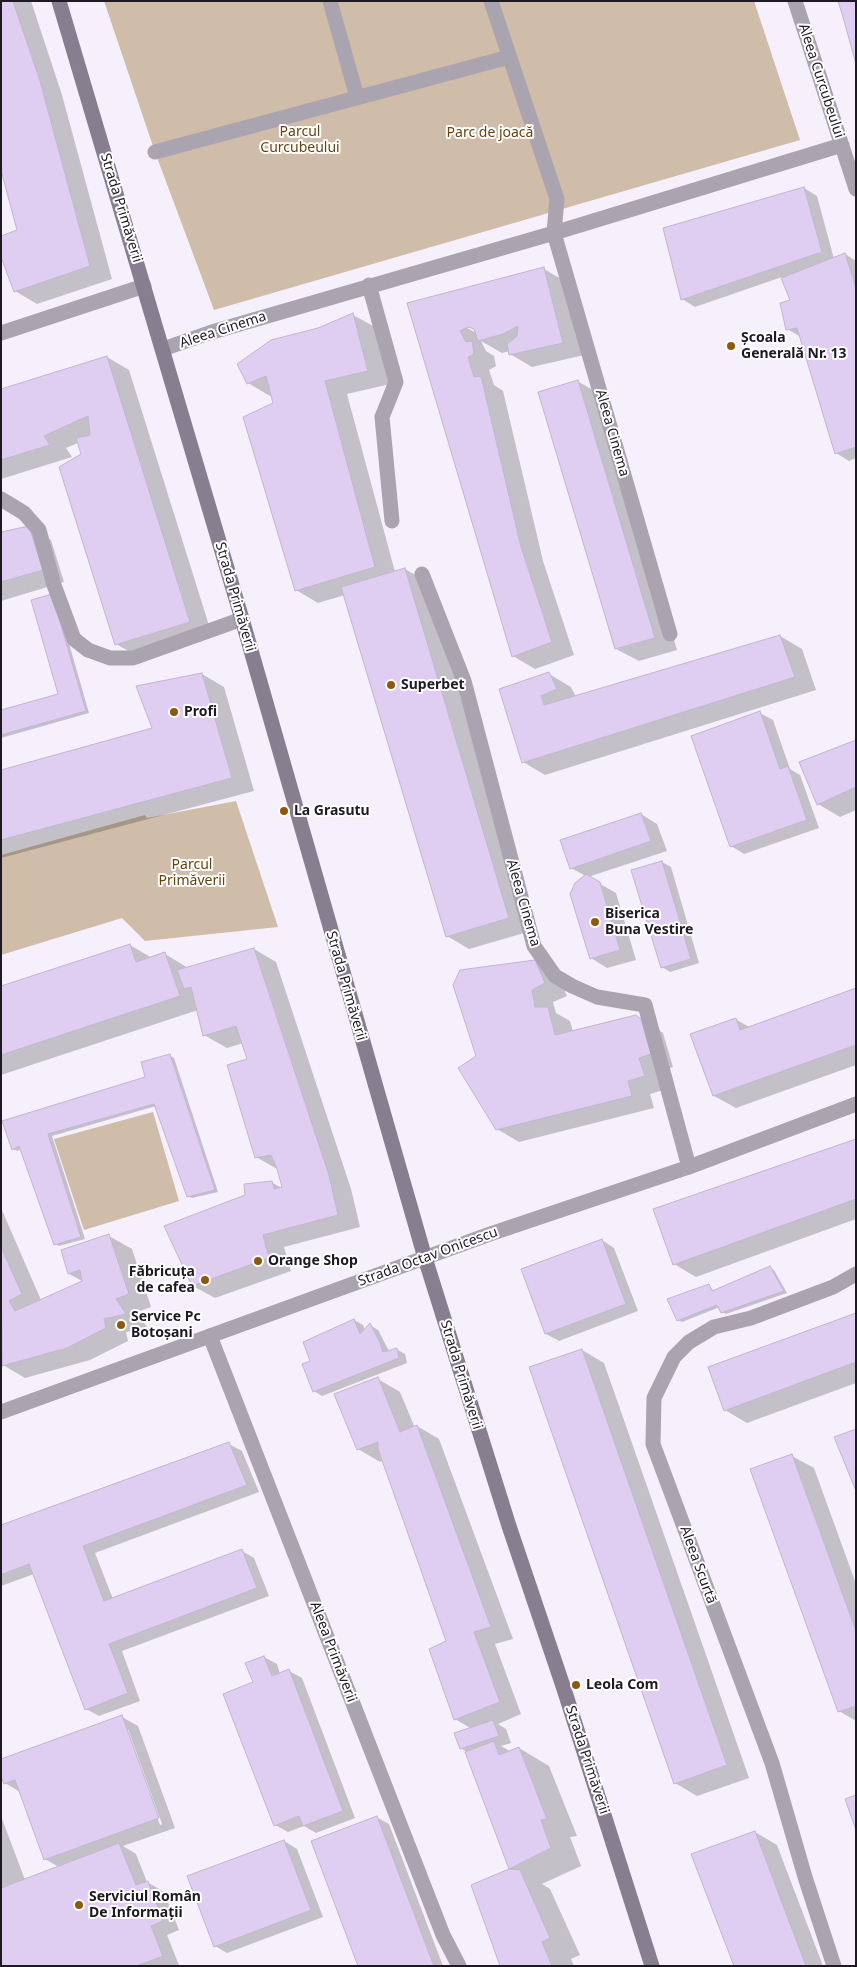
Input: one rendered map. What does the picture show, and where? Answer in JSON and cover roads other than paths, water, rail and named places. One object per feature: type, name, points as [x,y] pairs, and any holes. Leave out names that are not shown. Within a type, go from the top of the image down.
[{"type":"main road","name":"Strada Primăverii","points":[[59,1],[242,619],[425,1258],[506,1517],[564,1689],[652,1966]]},
{"type":"street","points":[[330,1],[357,97]]},
{"type":"street","points":[[491,1],[558,199],[554,233]]},
{"type":"street","name":"Aleea Curcubeului","points":[[795,1],[856,189]]},
{"type":"street","points":[[155,152],[509,57]]},
{"type":"street","name":"Aleea Cinema","points":[[163,349],[212,332],[554,233],[842,145]]},
{"type":"street","name":"Aleea Cinema","points":[[554,233],[670,634]]},
{"type":"street","points":[[370,285],[396,382],[382,417],[392,521]]},
{"type":"street","points":[[1,333],[144,286]]},
{"type":"street","points":[[1,499],[24,513],[40,530],[54,585],[74,639],[88,650],[110,658],[133,658],[242,619]]},
{"type":"street","name":"Aleea Cinema","points":[[422,574],[464,681],[534,946],[555,976],[572,986],[597,997],[645,1005],[689,1167]]},
{"type":"street","name":"Strada Octav Onicescu","points":[[1,1412],[490,1234],[689,1167],[856,1104]]},
{"type":"street","name":"Aleea Scurtă","points":[[834,1966],[805,1877],[772,1763],[653,1444],[654,1398],[674,1357],[689,1342],[714,1328],[751,1318],[815,1294],[833,1287],[856,1274]]},
{"type":"street","name":"Aleea Primăverii","points":[[210,1336],[443,1935],[459,1966]]},
{"type":"place","name":"Școala Generală Nr. 13","points":[[731,346]]},
{"type":"place","name":"Superbet","points":[[391,685]]},
{"type":"place","name":"Profi","points":[[174,712]]},
{"type":"place","name":"La Grasutu","points":[[284,811]]},
{"type":"place","name":"Biserica Buna Vestire","points":[[595,922]]},
{"type":"place","name":"Orange Shop","points":[[258,1261]]},
{"type":"place","name":"Făbricuța de cafea","points":[[205,1280]]},
{"type":"place","name":"Service Pc Botoșani","points":[[121,1325]]},
{"type":"place","name":"Leola Com","points":[[576,1685]]},
{"type":"place","name":"Serviciul Român De Informații","points":[[79,1905]]},
{"type":"park label","name":"Parc de joacă","points":[[490,133]]},
{"type":"park label","name":"Parcul Curcubeului","points":[[300,140]]},
{"type":"park label","name":"Parcul Primăverii","points":[[192,874]]}]
